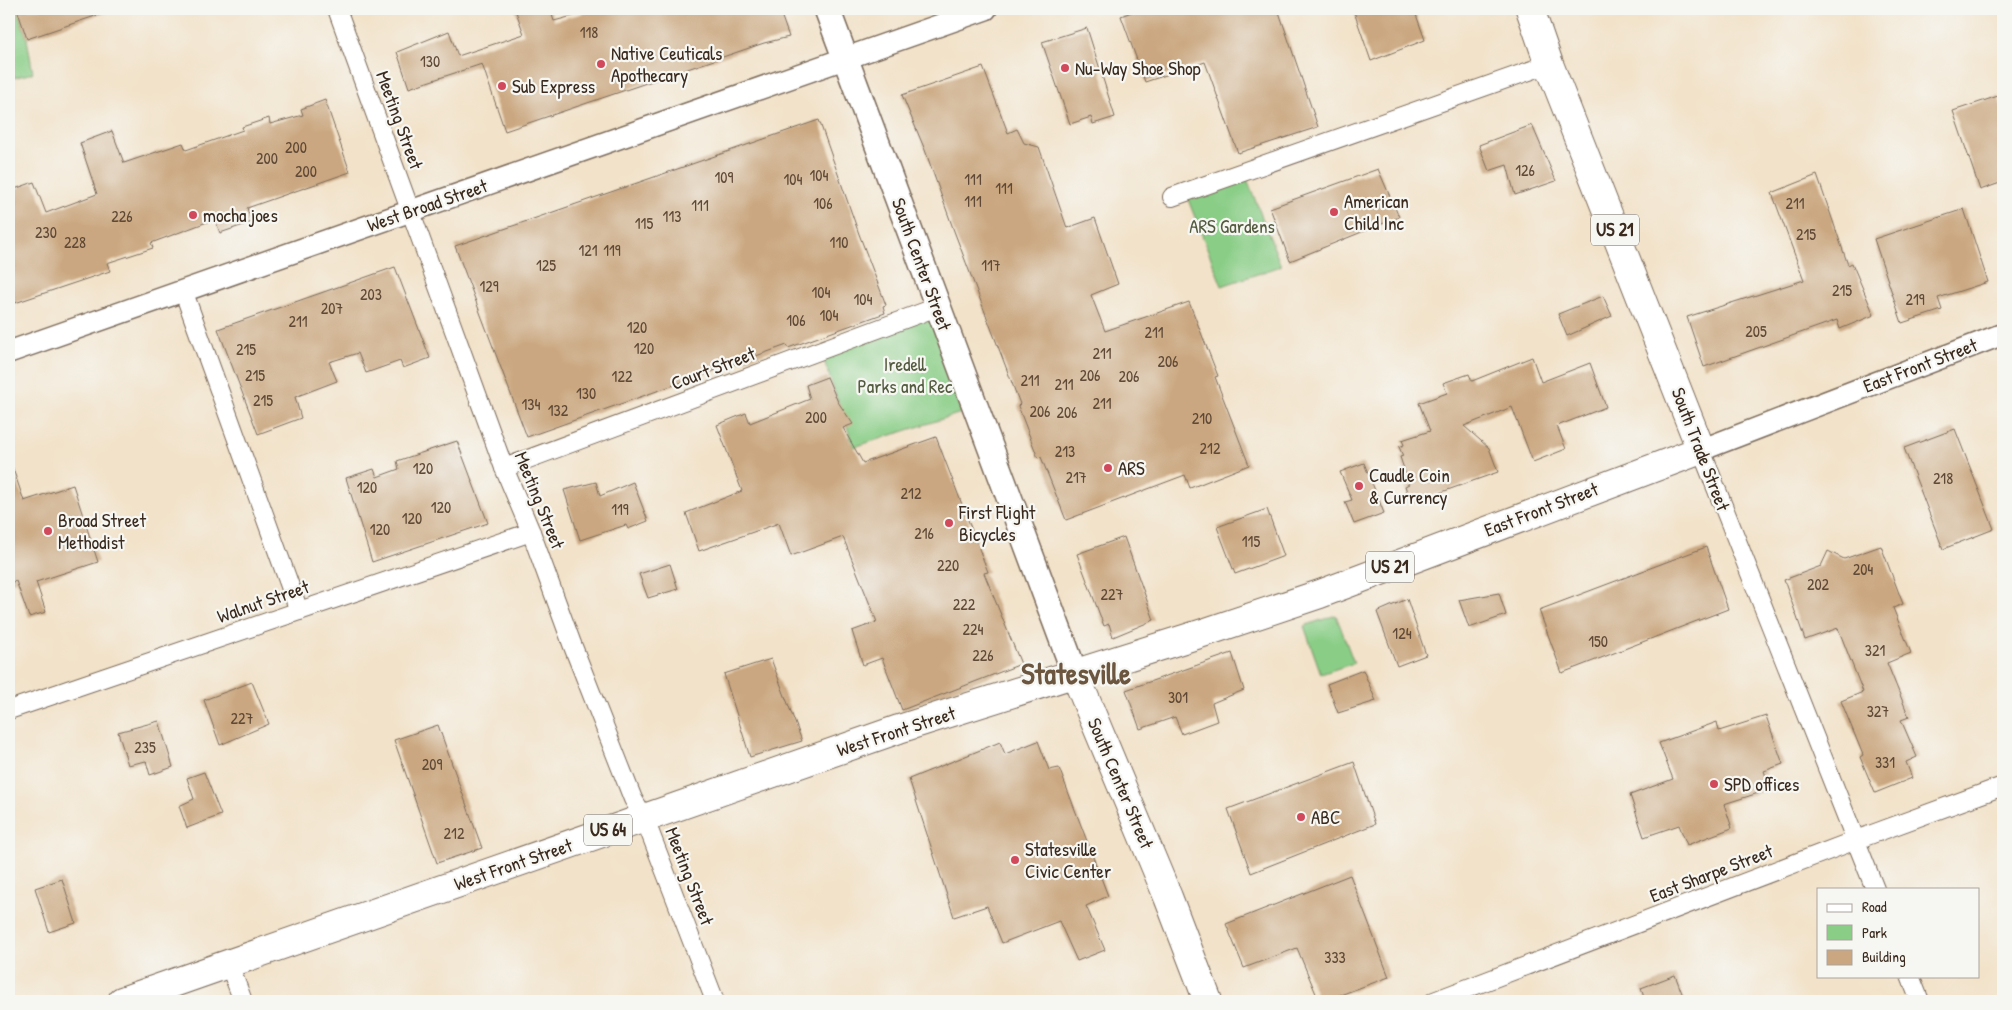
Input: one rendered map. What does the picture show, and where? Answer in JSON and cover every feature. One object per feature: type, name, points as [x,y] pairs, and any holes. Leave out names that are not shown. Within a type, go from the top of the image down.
[{"type":"main road","name":"South Center Street","points":[[827,9],[1076,674],[1168,897],[1208,1001]]},
{"type":"main road","name":"South Trade Street","points":[[1530,9],[1549,64],[1701,450]]},
{"type":"main road","name":"East Front Street","points":[[1076,674],[1320,594],[1701,450]]},
{"type":"main road","name":"West Front Street","points":[[122,1001],[899,729],[1076,674]]},
{"type":"street","name":"Meeting Street","points":[[337,9],[504,468],[531,532],[572,644],[633,799],[644,817],[715,1001]]},
{"type":"street","name":"West Broad Street","points":[[9,352],[986,9]]},
{"type":"street","points":[[1172,197],[1549,64]]},
{"type":"street","points":[[184,290],[299,611]]},
{"type":"street","name":"Court Street","points":[[504,468],[937,307]]},
{"type":"street","name":"East Front Street","points":[[1701,450],[2003,334]]},
{"type":"street","name":"South Trade Street","points":[[1701,450],[1875,888]]},
{"type":"street","name":"Walnut Street","points":[[9,710],[531,532]]},
{"type":"street","name":"East Sharpe Street","points":[[1434,1001],[2003,786]]},
{"type":"street","points":[[229,964],[243,1001]]},
{"type":"street","points":[[1911,978],[1920,1001]]},
{"type":"green space","points":[[9,9],[17,9],[27,39],[33,73],[9,79]]},
{"type":"green space","name":"ARS Gardens","points":[[1244,171],[1281,266],[1222,286],[1185,192]]},
{"type":"green space","name":"Iredell Parks and Rec","points":[[937,307],[977,408],[854,447],[820,349]]},
{"type":"green space","points":[[1336,615],[1354,663],[1321,674],[1304,626]]},
{"type":"building","points":[[17,9],[107,9],[107,12],[27,39]]},
{"type":"building","points":[[515,9],[550,9],[554,21],[599,9],[779,9],[789,37],[764,43],[505,131],[482,64],[409,88],[397,52],[449,31],[458,56],[524,34]]},
{"type":"building","points":[[1139,9],[1278,9],[1318,127],[1238,153],[1205,62],[1145,82],[1121,16]]},
{"type":"building","points":[[1353,9],[1414,9],[1425,40],[1371,61]]},
{"type":"building","points":[[1087,28],[1115,117],[1093,124],[1091,117],[1070,124],[1042,42]]},
{"type":"building","points":[[983,67],[1008,133],[1017,129],[1024,143],[1039,147],[1067,228],[1095,218],[1118,284],[1091,295],[1105,331],[1189,302],[1218,376],[1215,377],[1249,465],[1190,488],[1185,475],[1066,520],[1041,457],[1038,458],[1018,406],[1020,404],[925,150],[902,95]]},
{"type":"building","points":[[1998,96],[2003,111],[2003,182],[1980,190],[1953,111]]},
{"type":"building","points":[[325,100],[350,172],[247,208],[252,222],[220,233],[215,219],[151,243],[153,248],[107,263],[110,271],[9,305],[9,191],[34,182],[46,213],[97,194],[80,143],[112,131],[124,163],[183,143],[186,150],[243,130],[242,127],[269,118],[270,124],[303,115],[301,109]]},
{"type":"building","points":[[819,120],[886,305],[883,306],[885,313],[788,348],[787,345],[527,437],[455,246]]},
{"type":"building","points":[[1532,125],[1556,181],[1515,195],[1507,165],[1489,171],[1479,145]]},
{"type":"building","name":"American Child Inc","points":[[1378,169],[1399,217],[1290,261],[1270,208]]},
{"type":"building","points":[[1817,175],[1848,265],[1852,263],[1874,315],[1840,329],[1837,320],[1704,367],[1687,317],[1804,280],[1772,193]]},
{"type":"building","points":[[1964,209],[1988,282],[1938,298],[1942,310],[1902,323],[1874,239]]},
{"type":"building","points":[[395,267],[430,358],[403,368],[400,361],[366,373],[358,353],[329,362],[337,381],[295,397],[301,418],[258,434],[218,329]]},
{"type":"building","points":[[1603,296],[1612,316],[1567,336],[1558,314]]},
{"type":"building","points":[[1532,357],[1541,382],[1590,363],[1606,407],[1557,426],[1566,449],[1533,462],[1512,407],[1464,426],[1489,448],[1498,472],[1411,503],[1405,486],[1409,484],[1400,457],[1403,456],[1399,447],[1404,445],[1402,440],[1430,431],[1419,403],[1447,393],[1443,383],[1469,374],[1472,381]]},
{"type":"building","points":[[827,377],[838,402],[853,424],[843,428],[863,463],[936,437],[988,572],[984,573],[1021,664],[902,710],[882,658],[863,665],[852,631],[877,622],[843,537],[791,556],[779,523],[699,551],[686,513],[742,491],[717,425],[746,413],[750,423],[810,399],[806,385]]},
{"type":"building","points":[[1955,429],[1994,529],[1943,549],[1904,448]]},
{"type":"building","points":[[457,441],[488,523],[372,562],[346,478],[374,469],[377,477],[399,469],[397,461]]},
{"type":"building","name":"Broad Street Methodist","points":[[9,463],[11,463],[24,501],[73,485],[98,562],[36,582],[46,612],[29,617],[16,581],[9,583]]},
{"type":"building","name":"Caudle Coin & Currency","points":[[1364,463],[1384,513],[1354,524],[1345,502],[1352,500],[1340,472]]},
{"type":"building","points":[[596,482],[600,496],[633,482],[648,521],[628,529],[626,525],[580,540],[564,490]]},
{"type":"building","points":[[1267,509],[1284,556],[1235,574],[1217,527]]},
{"type":"building","points":[[1124,537],[1154,620],[1113,637],[1109,624],[1104,626],[1077,554]]},
{"type":"building","points":[[1881,546],[1903,604],[1893,608],[1911,653],[1887,663],[1909,717],[1901,720],[1917,757],[1906,762],[1912,778],[1875,793],[1860,757],[1863,755],[1841,701],[1863,692],[1838,628],[1805,640],[1784,580],[1821,566],[1828,551],[1844,559]]},
{"type":"building","points":[[1706,547],[1728,609],[1562,673],[1539,610]]},
{"type":"building","points":[[670,564],[678,589],[648,598],[639,574]]},
{"type":"building","points":[[1499,593],[1506,615],[1469,628],[1459,600]]},
{"type":"building","points":[[1407,599],[1426,655],[1397,666],[1377,612]]},
{"type":"building","points":[[1232,653],[1244,690],[1212,703],[1217,721],[1182,734],[1175,717],[1140,729],[1126,690]]},
{"type":"building","points":[[771,659],[802,741],[750,757],[724,674]]},
{"type":"building","points":[[1363,670],[1376,701],[1338,713],[1327,684]]},
{"type":"building","points":[[252,682],[269,724],[220,745],[204,700]]},
{"type":"building","name":"SPD offices","points":[[1766,716],[1783,764],[1764,771],[1771,789],[1724,804],[1732,828],[1687,845],[1679,825],[1644,837],[1630,795],[1673,779],[1659,743],[1717,722],[1719,731]]},
{"type":"building","points":[[159,721],[173,767],[150,775],[146,761],[128,765],[118,732]]},
{"type":"building","points":[[438,725],[482,848],[437,863],[394,740]]},
{"type":"building","name":"Statesville Civic Center","points":[[1038,741],[1049,770],[1059,768],[1108,896],[1086,906],[1105,950],[1077,961],[1059,921],[1002,943],[987,906],[954,917],[909,779],[1000,742],[1005,754]]},
{"type":"building","name":"ABC","points":[[1354,762],[1375,824],[1251,873],[1228,809]]},
{"type":"building","points":[[204,772],[221,815],[187,828],[179,806],[194,799],[187,778]]},
{"type":"building","points":[[1350,875],[1389,977],[1324,1001],[1319,1001],[1297,948],[1244,968],[1226,924]]},
{"type":"building","points":[[62,879],[76,923],[49,932],[35,888]]},
{"type":"building","points":[[1675,975],[1685,1001],[1645,1001],[1641,988]]},
{"type":"place","name":"Native Ceuticals Apothecary","points":[[601,64]]},
{"type":"place","name":"Nu-Way Shoe Shop","points":[[1065,68]]},
{"type":"place","name":"Sub Express","points":[[502,86]]},
{"type":"place","name":"American Child Inc","points":[[1334,212]]},
{"type":"place","name":"mocha joes","points":[[193,215]]},
{"type":"place","name":"ARS","points":[[1108,468]]},
{"type":"place","name":"Caudle Coin & Currency","points":[[1359,486]]},
{"type":"place","name":"First Flight Bicycles","points":[[949,523]]},
{"type":"place","name":"Broad Street Methodist","points":[[48,531]]},
{"type":"place","name":"SPD offices","points":[[1714,784]]},
{"type":"place","name":"ABC","points":[[1301,817]]},
{"type":"place","name":"Statesville Civic Center","points":[[1015,860]]},
{"type":"district","name":"Statesville","points":[[1076,674]]}]
